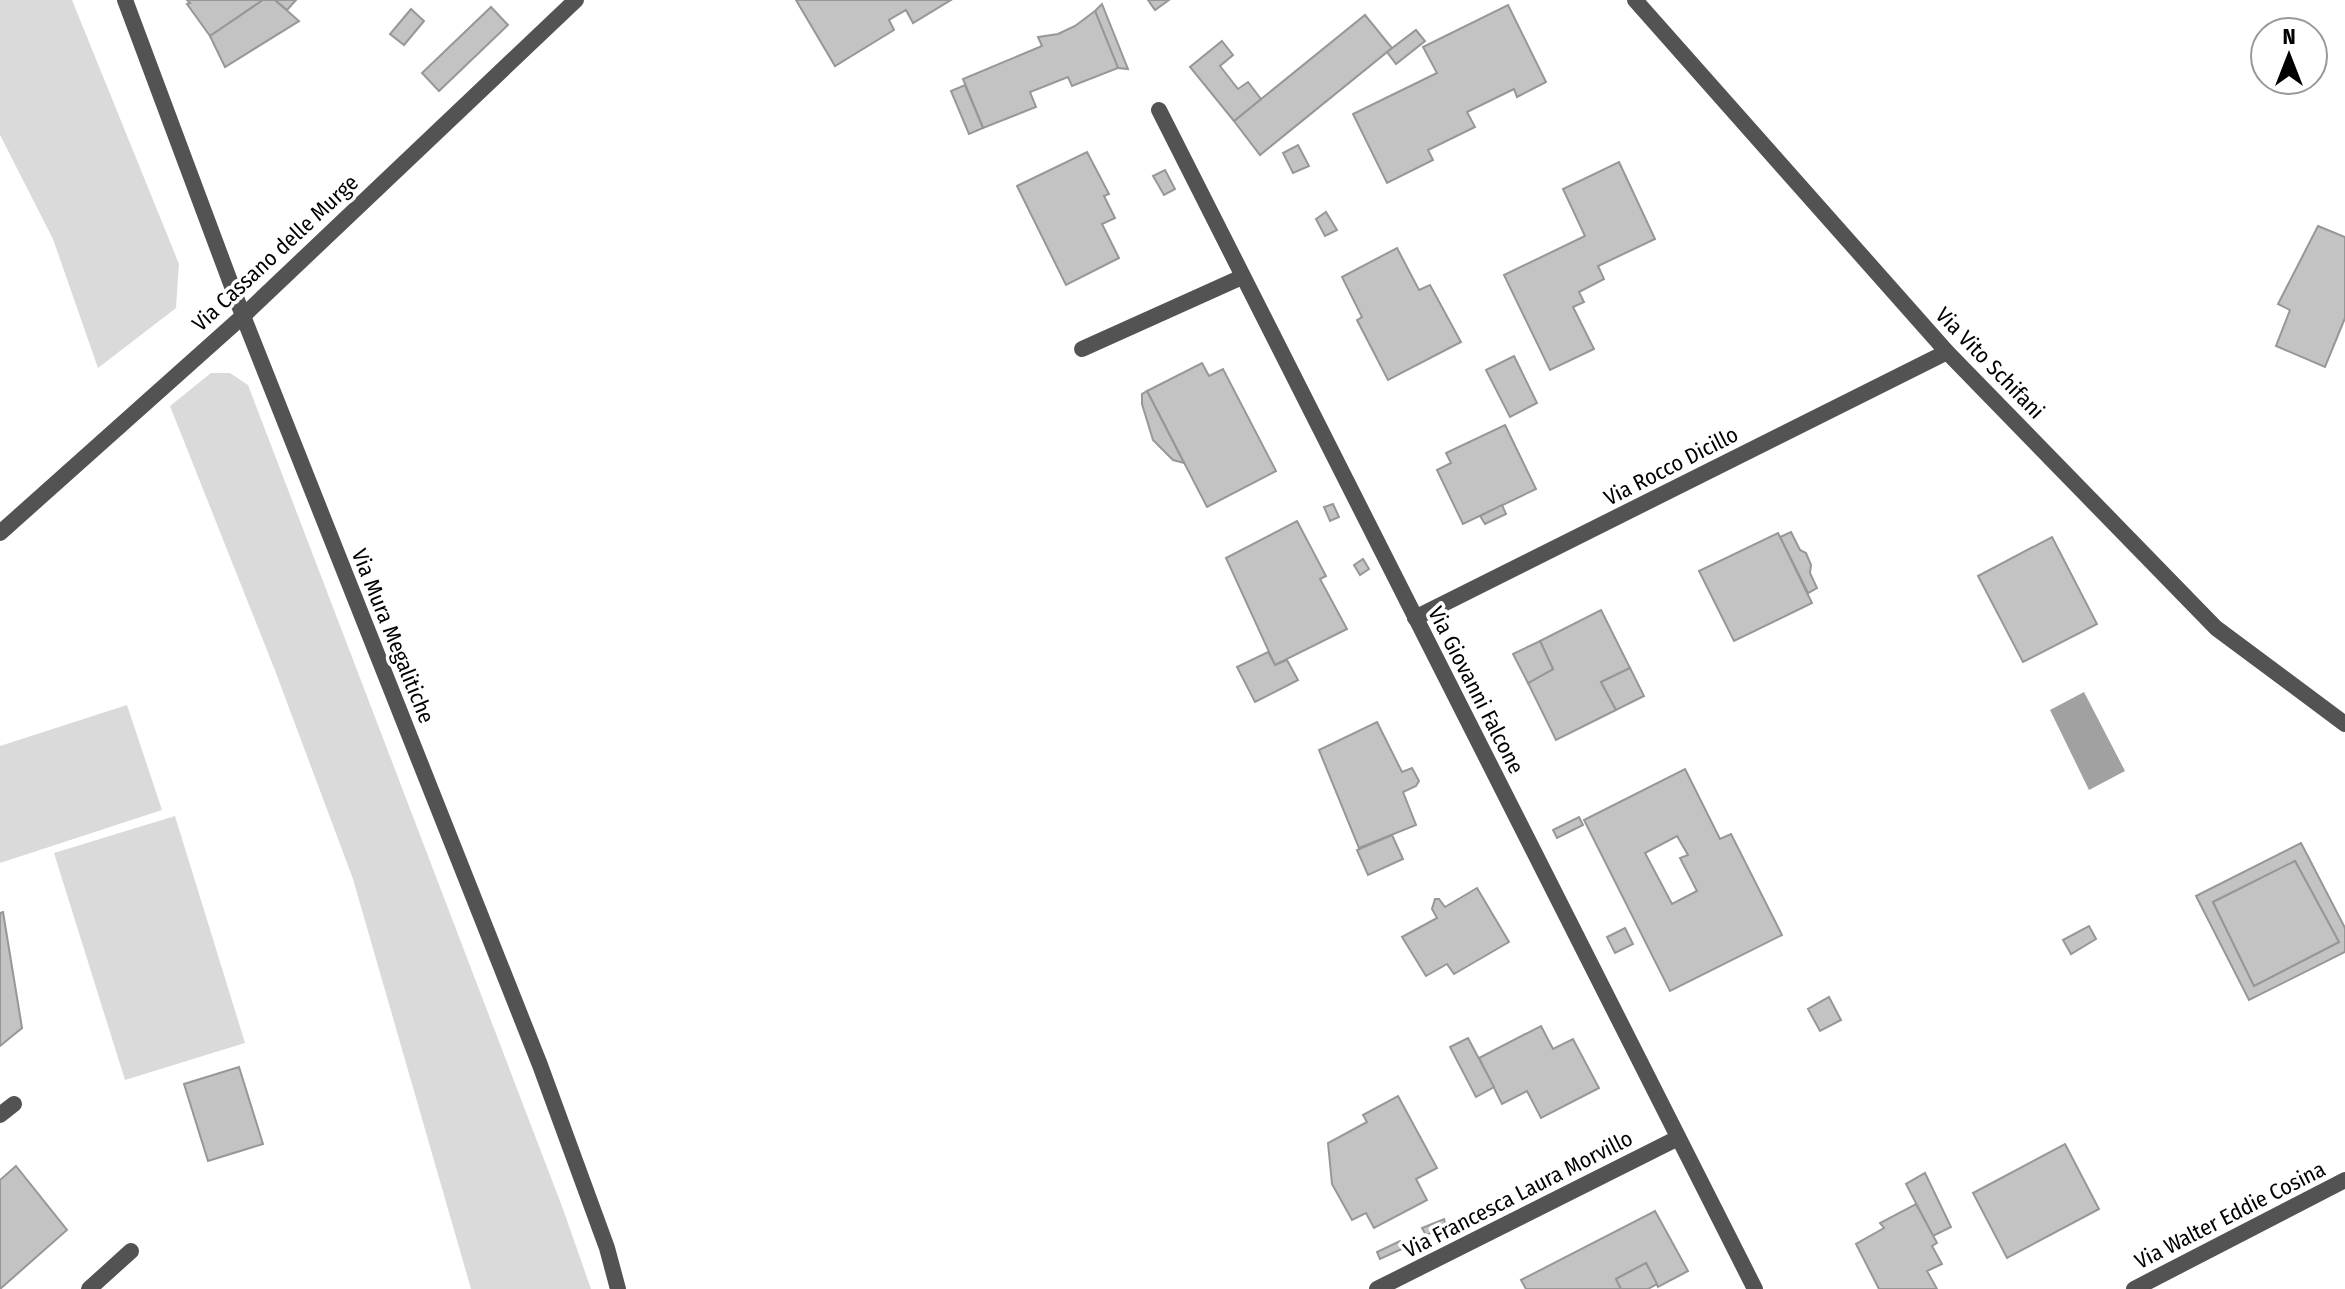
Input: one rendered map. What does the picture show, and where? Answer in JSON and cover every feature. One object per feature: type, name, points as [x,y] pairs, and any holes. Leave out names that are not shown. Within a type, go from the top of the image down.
[{"type":"street","name":"Via Mura Megalitiche","points":[[125,0],[243,316],[540,1065],[607,1248],[618,1289]]},
{"type":"street","name":"Via Cassano delle Murge","points":[[0,533],[243,316],[576,0]]},
{"type":"street","name":"Via Vito Schifani","points":[[1635,0],[1947,352],[2216,628],[2345,724]]},
{"type":"street","name":"Via Giovanni Falcone","points":[[1159,110],[1755,1289]]},
{"type":"street","points":[[1082,349],[1242,277]]},
{"type":"street","name":"Via Rocco Dicillo","points":[[1415,618],[1947,352]]},
{"type":"street","points":[[0,1115],[14,1104]]},
{"type":"street","name":"Via Francesca Laura Morvillo","points":[[1377,1289],[1678,1138]]},
{"type":"street","name":"Via Walter Eddie Cosina","points":[[2134,1289],[2345,1180]]},
{"type":"street","points":[[89,1289],[131,1251]]},
{"type":"shaded area","points":[[0,0],[72,0],[179,264],[176,308],[98,368],[53,239],[0,135]]},
{"type":"shaded area","points":[[211,373],[230,373],[248,385],[591,1289],[471,1289],[353,879],[276,673],[170,406]]},
{"type":"shaded area","points":[[2084,692],[2125,771],[2089,790],[2050,710]]},
{"type":"shaded area","points":[[127,705],[162,810],[0,863],[0,746]]},
{"type":"shaded area","points":[[175,816],[245,1043],[125,1080],[54,853]]},
{"type":"building","points":[[187,0],[263,0],[210,36]]},
{"type":"building","points":[[263,0],[275,0],[299,21],[225,67],[210,36]]},
{"type":"building","points":[[275,0],[296,0],[287,10]]},
{"type":"building","points":[[796,0],[951,0],[913,23],[906,10],[889,20],[894,30],[835,66]]},
{"type":"building","points":[[1148,0],[1169,0],[1155,10]]},
{"type":"building","points":[[1102,4],[1128,69],[1118,68],[1095,11]]},
{"type":"building","points":[[1508,5],[1546,82],[1517,97],[1514,89],[1467,112],[1475,127],[1428,150],[1433,160],[1387,183],[1353,114],[1437,73],[1423,47]]},
{"type":"building","points":[[491,7],[508,25],[439,91],[422,73]]},
{"type":"building","points":[[411,9],[424,21],[404,45],[390,34]]},
{"type":"building","points":[[1095,11],[1118,68],[1072,86],[1068,77],[1030,92],[1036,107],[983,128],[963,79],[1042,46],[1038,37],[1058,34]]},
{"type":"building","points":[[1365,15],[1392,48],[1260,155],[1234,121]]},
{"type":"building","points":[[1416,30],[1425,41],[1396,64],[1387,52]]},
{"type":"building","points":[[1222,41],[1233,55],[1220,66],[1238,89],[1248,82],[1261,99],[1234,121],[1190,67]]},
{"type":"building","points":[[965,85],[983,128],[969,134],[951,91]]},
{"type":"building","points":[[1298,145],[1309,166],[1293,173],[1283,153]]},
{"type":"building","points":[[1087,152],[1109,194],[1104,196],[1115,218],[1102,224],[1119,258],[1066,285],[1017,186]]},
{"type":"building","points":[[1619,162],[1655,239],[1598,266],[1604,279],[1579,292],[1584,302],[1573,307],[1594,349],[1550,370],[1504,275],[1585,236],[1563,189]]},
{"type":"building","points":[[1165,170],[1175,189],[1164,195],[1153,176]]},
{"type":"building","points":[[1326,212],[1337,230],[1325,236],[1316,219]]},
{"type":"building","points":[[2318,226],[2345,237],[2345,318],[2325,367],[2276,346],[2290,310],[2278,304]]},
{"type":"building","points":[[1397,248],[1419,290],[1430,285],[1461,342],[1388,380],[1357,320],[1362,317],[1342,277]]},
{"type":"building","points":[[1514,356],[1537,403],[1510,417],[1486,370]]},
{"type":"building","points":[[1202,363],[1209,376],[1223,369],[1276,471],[1207,507],[1147,391]]},
{"type":"building","points":[[1147,391],[1184,463],[1173,460],[1153,440],[1142,404],[1142,394]]},
{"type":"building","points":[[1505,425],[1536,489],[1463,524],[1437,470],[1451,463],[1446,453]]},
{"type":"building","points":[[1333,504],[1339,517],[1330,521],[1324,507]]},
{"type":"building","points":[[1502,505],[1506,514],[1485,524],[1480,516]]},
{"type":"building","points":[[1297,521],[1326,576],[1320,579],[1347,629],[1275,665],[1226,558]]},
{"type":"building","points":[[1791,532],[1811,565],[1810,573],[1817,588],[1808,593],[1780,537]]},
{"type":"building","points":[[1778,533],[1812,603],[1734,641],[1699,571]]},
{"type":"building","points":[[2052,537],[2097,624],[2023,662],[1978,576]]},
{"type":"building","points":[[1363,559],[1369,569],[1360,575],[1354,565]]},
{"type":"building","points":[[1601,610],[1630,668],[1601,682],[1616,710],[1556,740],[1528,683],[1553,669],[1540,641]]},
{"type":"building","points":[[1540,641],[1553,669],[1528,683],[1513,654]]},
{"type":"building","points":[[1268,652],[1275,665],[1287,660],[1298,680],[1255,702],[1237,667]]},
{"type":"building","points":[[1630,668],[1644,696],[1616,710],[1601,682]]},
{"type":"building","points":[[1377,722],[1402,772],[1412,768],[1419,781],[1416,786],[1403,792],[1416,825],[1359,848],[1319,750]]},
{"type":"building","points":[[1685,769],[1720,839],[1731,834],[1782,935],[1670,991],[1584,820]],"holes":[[[1677,836],[1688,855],[1680,858],[1697,891],[1672,904],[1645,853]]]},
{"type":"building","points":[[1579,817],[1583,825],[1557,838],[1553,830]]},
{"type":"building","points":[[1392,835],[1403,859],[1368,875],[1357,850]]},
{"type":"building","points":[[2301,843],[2345,928],[2345,952],[2249,1000],[2196,896]],"holes":[[[2295,861],[2339,942],[2254,986],[2213,902]]]},
{"type":"building","points":[[2295,861],[2339,942],[2254,986],[2213,902]]},
{"type":"building","points":[[1477,888],[1509,942],[1454,974],[1447,964],[1426,976],[1402,937],[1437,918],[1432,909],[1435,899],[1439,899],[1445,907]]},
{"type":"building","points":[[3,912],[22,1028],[0,1046],[0,913]]},
{"type":"building","points":[[2089,926],[2096,939],[2071,954],[2063,940]]},
{"type":"building","points":[[1625,928],[1633,944],[1615,953],[1607,937]]},
{"type":"building","points":[[1829,997],[1841,1020],[1820,1031],[1808,1009]]},
{"type":"building","points":[[1541,1026],[1553,1049],[1573,1039],[1599,1088],[1541,1118],[1527,1091],[1502,1104],[1479,1058]]},
{"type":"building","points":[[1468,1038],[1494,1087],[1476,1097],[1450,1047]]},
{"type":"building","points":[[239,1067],[263,1144],[208,1161],[184,1084]]},
{"type":"building","points":[[1398,1096],[1437,1168],[1416,1179],[1427,1200],[1374,1228],[1366,1213],[1352,1220],[1332,1184],[1328,1143],[1367,1122],[1363,1115]]},
{"type":"building","points":[[2065,1144],[2099,1209],[2007,1258],[1973,1193]]},
{"type":"building","points":[[16,1166],[67,1230],[0,1289],[0,1180]]},
{"type":"building","points":[[1925,1173],[1951,1227],[1933,1236],[1906,1184]]},
{"type":"building","points":[[1916,1204],[1937,1243],[1932,1246],[1942,1264],[1927,1271],[1937,1289],[1879,1289],[1856,1244],[1884,1228],[1880,1223]]},
{"type":"building","points":[[1655,1211],[1688,1271],[1658,1287],[1646,1263],[1616,1279],[1621,1289],[1526,1289],[1521,1280]]},
{"type":"building","points":[[1444,1219],[1446,1227],[1426,1235],[1422,1228]]},
{"type":"building","points":[[1400,1241],[1404,1248],[1380,1259],[1377,1252]]},
{"type":"building","points":[[1646,1263],[1657,1284],[1648,1289],[1621,1289],[1616,1279]]}]
